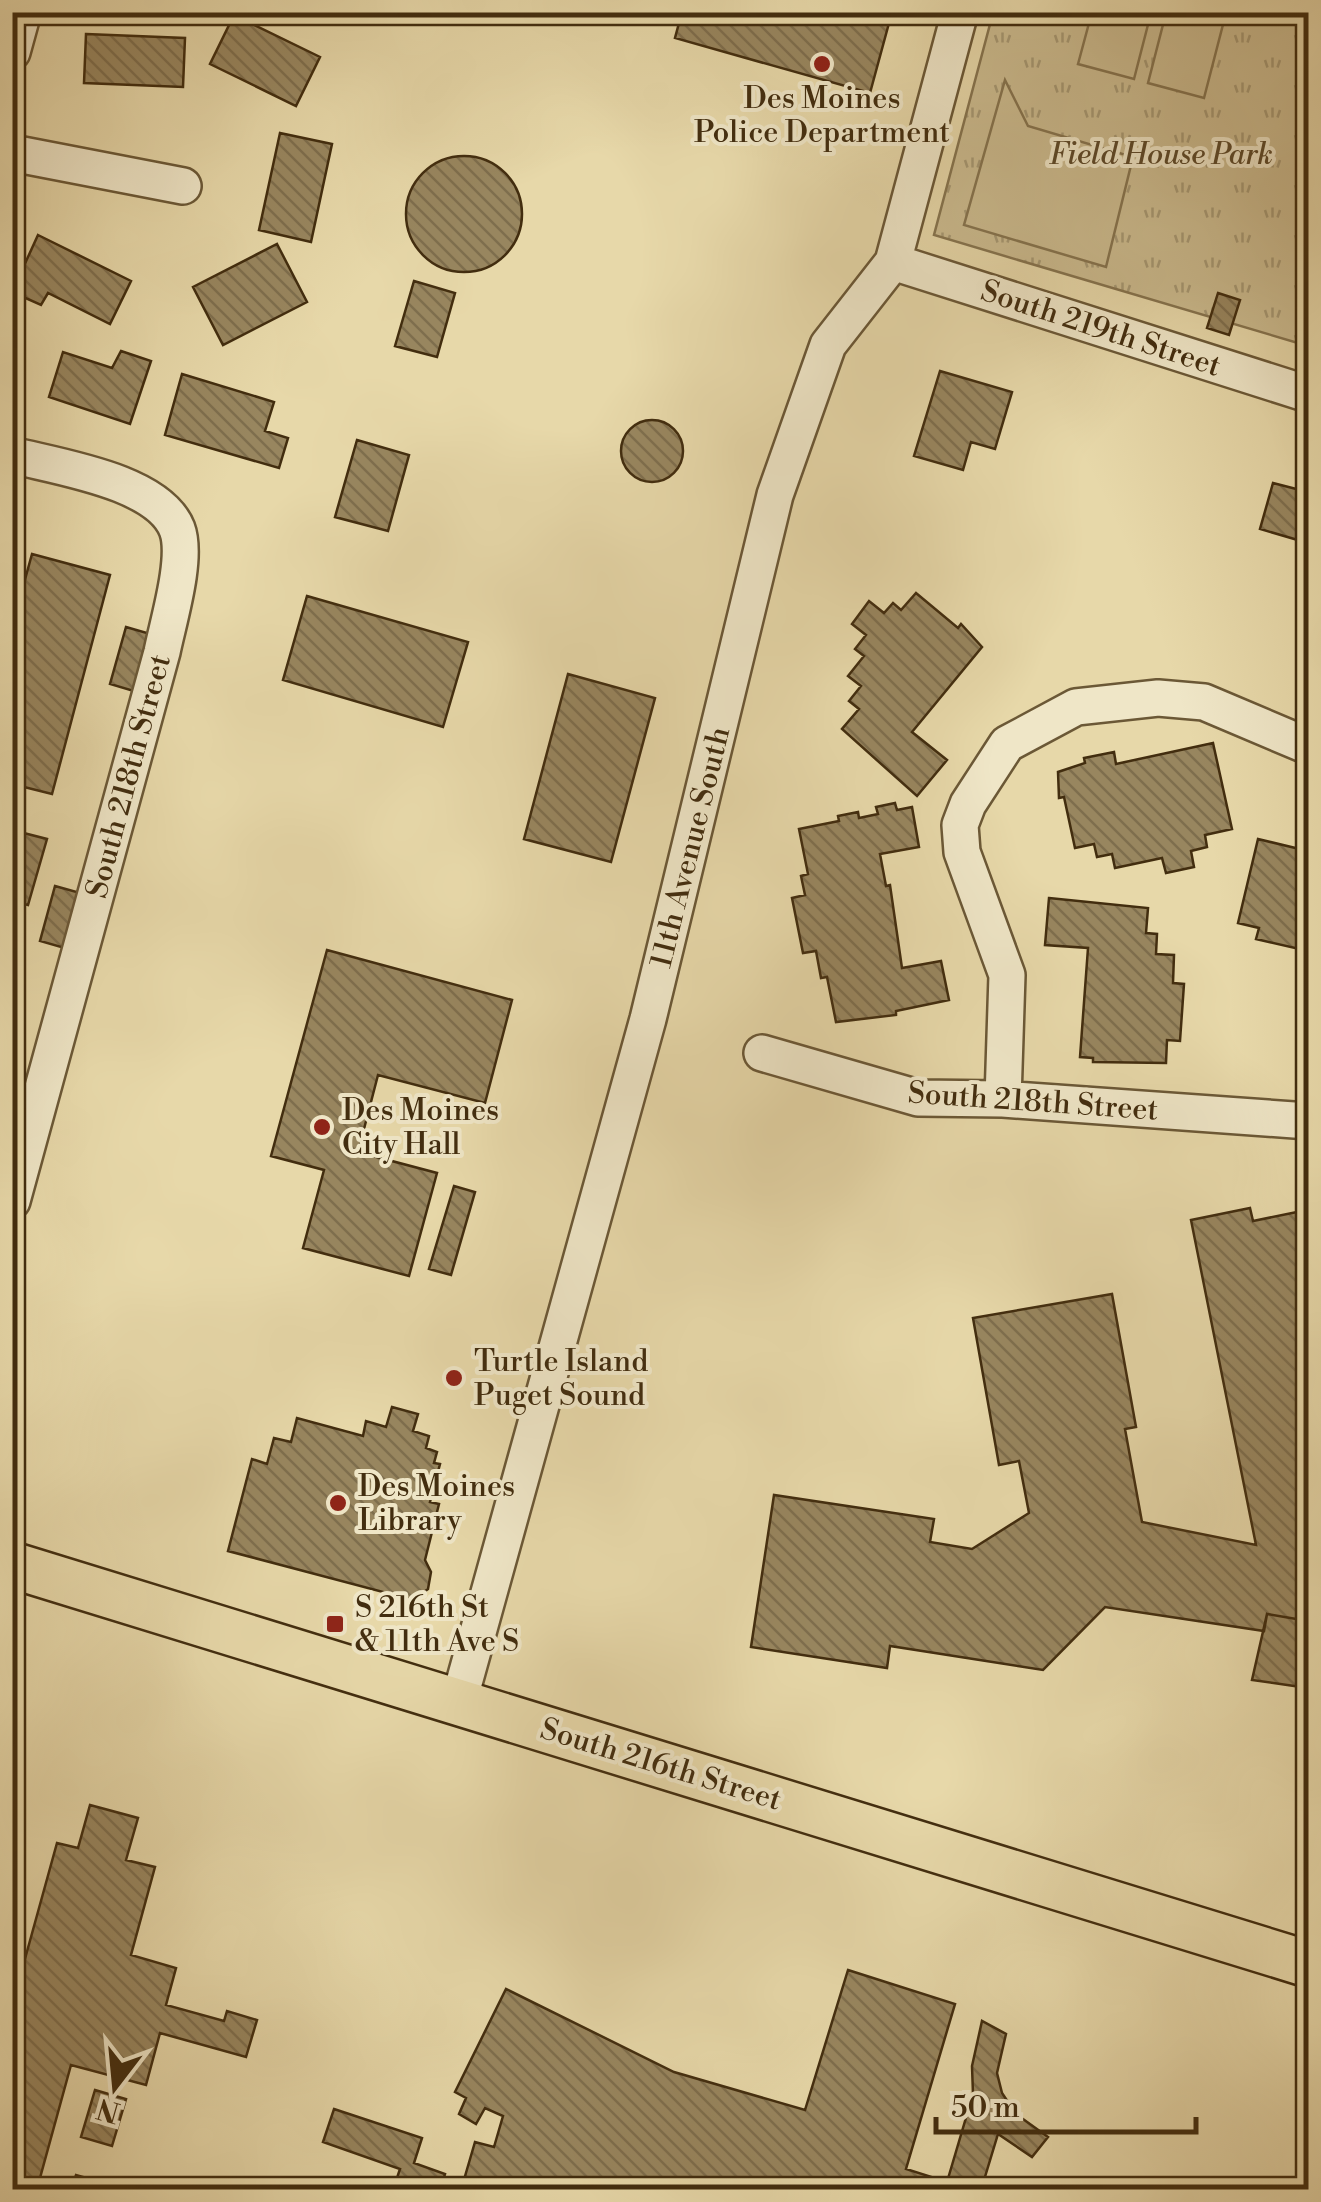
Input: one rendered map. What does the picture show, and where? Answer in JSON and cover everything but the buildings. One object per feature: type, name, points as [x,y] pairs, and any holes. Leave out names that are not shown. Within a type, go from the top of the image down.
[{"type":"main road","name":"South 216th Street","points":[[12,1565],[1308,1964]]},
{"type":"street","points":[[12,52],[23,12]]},
{"type":"street","name":"11th Avenue South","points":[[459,1701],[648,1019],[775,496],[828,345],[893,262],[960,12]]},
{"type":"street","points":[[12,152],[183,186]]},
{"type":"street","name":"South 219th Street","points":[[893,262],[1308,394]]},
{"type":"street","name":"South 218th Street","points":[[12,454],[139,489],[177,529],[180,561],[162,652],[12,1201]]},
{"type":"street","points":[[1004,1099],[1007,975],[962,852],[960,826],[968,804],[1007,744],[1076,707],[1158,698],[1204,702],[1308,746]]},
{"type":"street","name":"South 218th Street","points":[[762,1053],[918,1098],[1004,1099],[1308,1121]]},
{"type":"green space","points":[[1092,12],[1151,13],[1134,79],[1078,64]]},
{"type":"green space","name":"Field House Park","points":[[993,13],[1308,13],[1308,346],[934,235]]},
{"type":"green space","points":[[1166,13],[1226,13],[1204,98],[1148,83]]},
{"type":"green space","points":[[1005,80],[1028,126],[1133,157],[1106,267],[964,225]]},
{"type":"place","name":"Des Moines Police Department","points":[[822,64]]},
{"type":"place","name":"Des Moines City Hall","points":[[322,1127]]},
{"type":"place","name":"Turtle Island Puget Sound","points":[[454,1378]]},
{"type":"place","name":"Des Moines Library","points":[[338,1503]]},
{"type":"place","name":"S 216th St & 11th Ave S","points":[[335,1624]]}]
